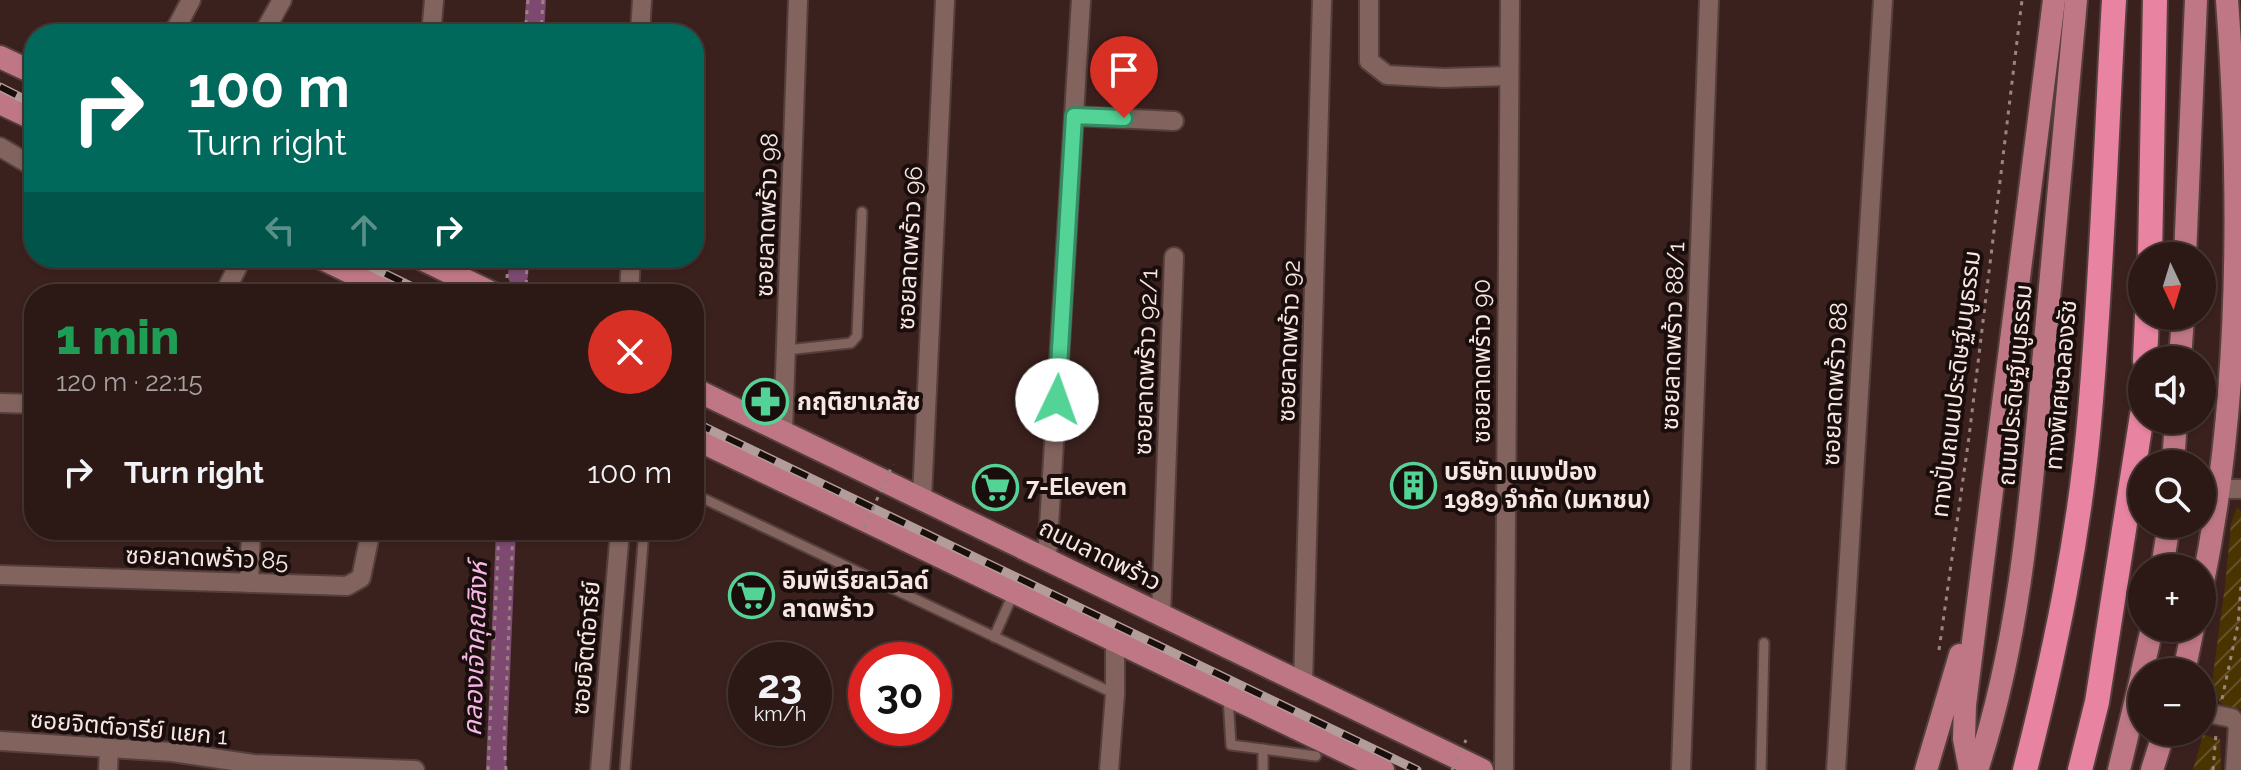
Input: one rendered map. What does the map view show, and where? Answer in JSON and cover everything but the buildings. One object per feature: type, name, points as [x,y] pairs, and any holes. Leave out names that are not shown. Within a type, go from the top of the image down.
[{"type":"highway","name":"ทางพิเศษฉลองรัช","points":[[2025,770],[2050,669],[2069,569],[2090,414],[2114,0]]},
{"type":"highway","points":[[2150,242],[2155,0]]},
{"type":"highway","points":[[2080,770],[2097,702],[2139,434]]},
{"type":"main road","points":[[1970,770],[1964,739],[1965,705],[2054,0]]},
{"type":"main road","name":"ถนนประดิษฐ์มนูธรรม","points":[[1977,770],[1991,728],[2017,604],[2031,501],[2076,0]]},
{"type":"main road","points":[[2186,242],[2196,0]]},
{"type":"main road","points":[[2212,554],[2231,489],[2238,261],[2236,151],[2227,0]]},
{"type":"main road","points":[[0,57],[24,68]]},
{"type":"main road","points":[[0,103],[24,114]]},
{"type":"main road","points":[[342,268],[374,284]]},
{"type":"main road","points":[[447,268],[489,284]]},
{"type":"main road","name":"ถนนลาดพร้าว","points":[[704,394],[1482,770]]},
{"type":"main road","points":[[704,443],[1228,695],[1315,747],[1379,769]]},
{"type":"main road","points":[[1926,770],[1979,580]]},
{"type":"main road","points":[[2119,770],[2128,732]]},
{"type":"main road","points":[[2152,770],[2160,746]]},
{"type":"main road","points":[[2164,770],[2169,746]]},
{"type":"street","points":[[178,24],[191,0]]},
{"type":"street","points":[[269,24],[282,0]]},
{"type":"street","points":[[432,24],[434,0]]},
{"type":"street","points":[[641,24],[642,0]]},
{"type":"street","name":"ซอยลาดพร้าว 98","points":[[783,432],[798,0]]},
{"type":"street","name":"ซอยลาดพร้าว 96","points":[[922,498],[945,0]]},
{"type":"street","points":[[1047,558],[1081,0]]},
{"type":"street","name":"ซอยลาดพร้าว 92","points":[[1303,684],[1322,0]]},
{"type":"street","points":[[1369,0],[1369,61],[1387,75],[1444,78],[1508,76]]},
{"type":"street","name":"ซอยลาดพร้าว 90","points":[[1504,770],[1510,0]]},
{"type":"street","name":"ซอยลาดพร้าว 88/1","points":[[1681,770],[1709,0]]},
{"type":"street","name":"ซอยลาดพร้าว 88","points":[[1836,770],[1883,0]]},
{"type":"street","points":[[1074,116],[1174,121]]},
{"type":"street","points":[[0,147],[24,161]]},
{"type":"street","name":"ซอยลาดพร้าว 92/1","points":[[1161,614],[1174,257]]},
{"type":"street","points":[[0,403],[24,404]]},
{"type":"street","points":[[249,583],[251,540]]},
{"type":"street","name":"ซอยลาดพร้าว 85","points":[[0,575],[347,586],[361,578],[369,540]]},
{"type":"street","name":"ซอยจิตต์อารีย์","points":[[600,770],[619,540]]},
{"type":"street","points":[[1109,770],[1115,694],[1115,640]]},
{"type":"street","points":[[2216,714],[2232,718],[2238,725],[2235,770]]},
{"type":"street","name":"ซอยจิตต์อารีย์ แยก 1","points":[[0,741],[172,752],[253,767],[415,770]]},
{"type":"street","points":[[108,770],[109,749]]},
{"type":"lane","points":[[787,350],[851,343],[857,336],[862,212]]},
{"type":"lane","points":[[704,499],[1115,694]]},
{"type":"lane","points":[[625,770],[643,540]]},
{"type":"lane","points":[[994,637],[1014,592]]},
{"type":"lane","points":[[1761,770],[1764,643]]},
{"type":"lane","points":[[1228,695],[1231,745],[1263,749],[1315,747],[1316,770]]},
{"type":"lane","points":[[1263,749],[1263,770]]},
{"type":"path","points":[[526,24],[528,0]]},
{"type":"path","points":[[542,24],[543,0]]},
{"type":"path","name":"ทางปั่นถนนประดิษฐ์มนูธรรม","points":[[1937,663],[1969,437],[2022,0]]},
{"type":"path","points":[[864,528],[893,464]]},
{"type":"path","points":[[488,770],[499,540]]},
{"type":"path","points":[[506,770],[504,743],[513,540]]},
{"type":"path","points":[[2216,694],[2238,624],[2241,586]]},
{"type":"path","points":[[1452,770],[1466,740]]},
{"type":"path","points":[[2212,746],[2213,770]]},
{"type":"shaded area","points":[[2237,507],[2241,511],[2241,709],[2225,708],[2216,696],[2215,658],[2231,524]]},
{"type":"shaded area","points":[[2216,738],[2220,739],[2221,770],[2193,770],[2200,746],[2216,746]]},
{"type":"waterway","name":"คลองเจ้าคุณสิงห์","points":[[535,24],[536,0]]},
{"type":"waterway","name":"คลองเจ้าคุณสิงห์","points":[[518,268],[518,276]]},
{"type":"waterway","name":"คลองเจ้าคุณสิงห์","points":[[496,770],[506,540]]},
{"type":"railway","points":[[0,87],[24,99]]},
{"type":"railway","points":[[374,268],[406,284]]},
{"type":"railway","points":[[704,427],[1417,770]]},
{"type":"place","name":"กฤติยาเภสัช","points":[[766,402]]},
{"type":"place","name":"บริษัท แมงป่อง 1989 จำกัด (มหาชน)","points":[[1413,486]]},
{"type":"place","name":"7-Eleven","points":[[995,487]]},
{"type":"place","name":"อิมพีเรียลเวิลด์ ลาดพร้าว","points":[[751,595]]},
{"type":"route","points":[[1057,400],[1074,116],[1124,118]]}]
